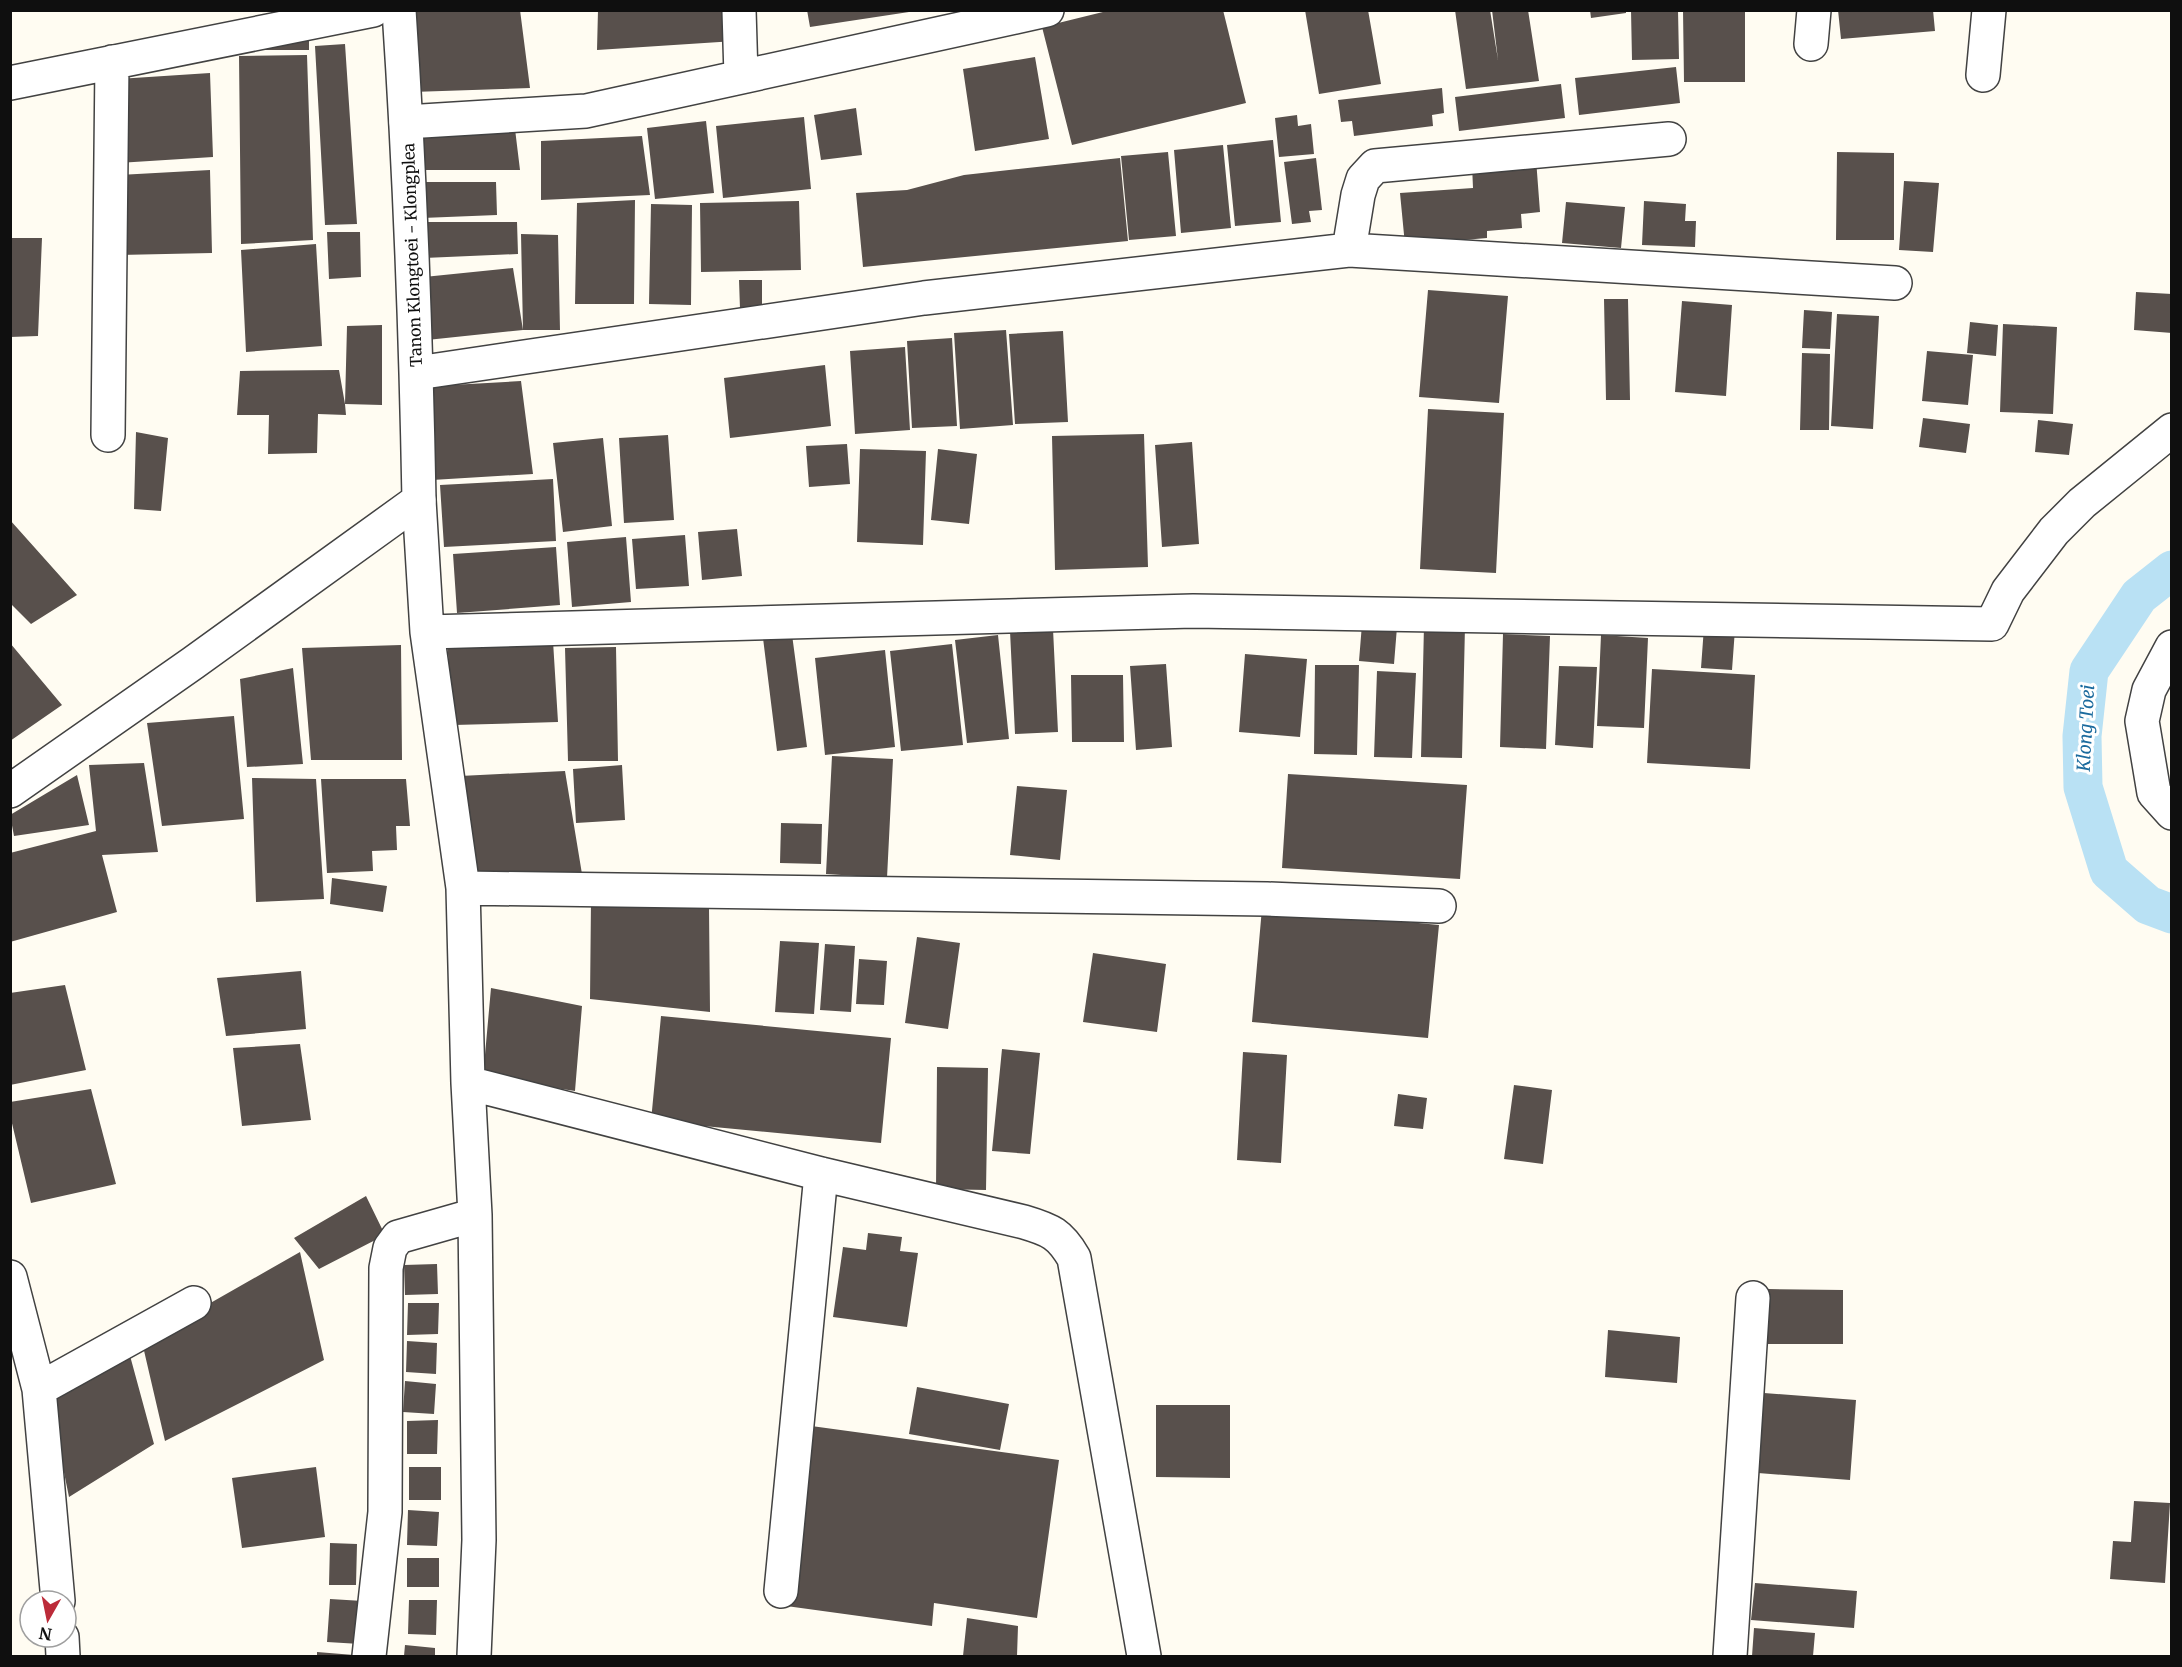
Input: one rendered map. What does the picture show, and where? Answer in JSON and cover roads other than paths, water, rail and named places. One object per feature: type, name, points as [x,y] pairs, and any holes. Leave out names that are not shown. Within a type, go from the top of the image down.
[{"type":"street","points":[[10,83],[373,10]]},
{"type":"street","name":"Tanon Klongtoei - Klongplea","points":[[399,10],[417,373],[419,500],[427,633],[463,888],[468,1083],[475,1215],[479,1540],[474,1656]]},
{"type":"street","points":[[739,10],[741,76]]},
{"type":"street","points":[[406,122],[586,111],[1047,10]]},
{"type":"street","points":[[1811,44],[1814,10]]},
{"type":"street","points":[[1983,75],[1989,10]]},
{"type":"street","points":[[108,435],[112,63]]},
{"type":"street","points":[[1349,250],[1358,195],[1363,179],[1375,166],[1669,139]]},
{"type":"street","points":[[417,373],[924,298],[1349,250],[1895,283]]},
{"type":"street","points":[[427,633],[1193,611],[1992,624],[2008,591],[2054,531],[2082,502],[2172,430]]},
{"type":"street","points":[[10,791],[419,500]]},
{"type":"street","points":[[2172,647],[2149,690],[2142,722],[2154,793],[2172,813]]},
{"type":"street","points":[[463,888],[1267,898],[1439,906]]},
{"type":"street","points":[[468,1083],[821,1174],[1024,1222],[1046,1228],[1062,1239],[1074,1258],[1144,1656]]},
{"type":"street","points":[[781,1591],[821,1174]]},
{"type":"street","points":[[369,1656],[385,1512],[386,1268],[390,1248],[398,1237],[475,1215]]},
{"type":"street","points":[[10,1277],[39,1389],[57,1589]]},
{"type":"street","points":[[1730,1656],[1753,1298]]},
{"type":"street","points":[[39,1389],[194,1303]]},
{"type":"waterway","name":"Klong Toei","points":[[2172,570],[2139,596],[2089,671],[2082,736],[2083,787],[2109,871],[2148,905],[2172,914]]}]
